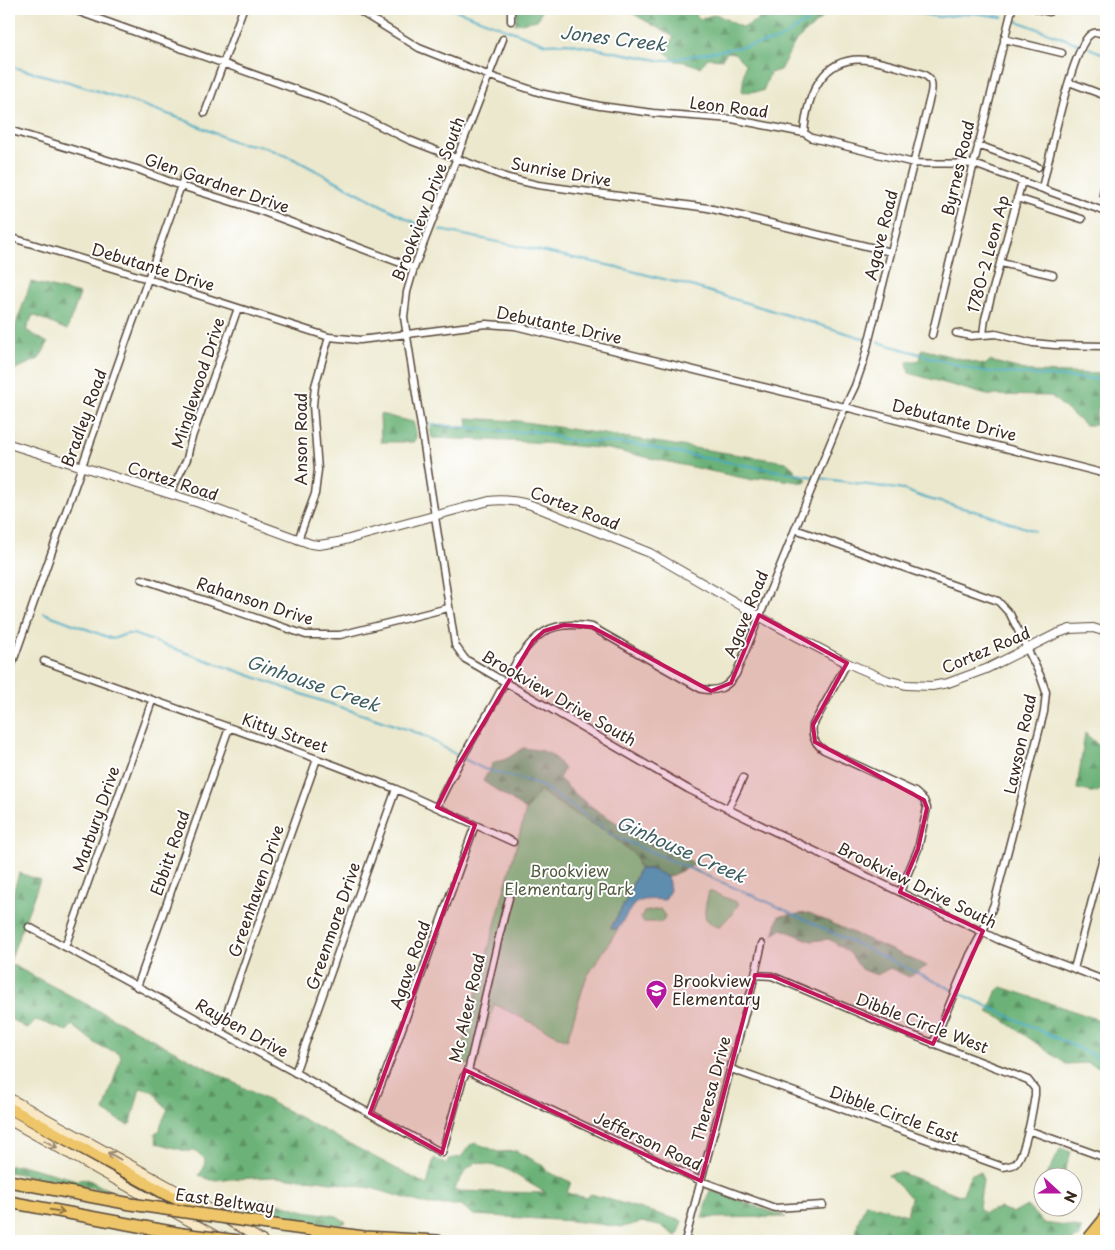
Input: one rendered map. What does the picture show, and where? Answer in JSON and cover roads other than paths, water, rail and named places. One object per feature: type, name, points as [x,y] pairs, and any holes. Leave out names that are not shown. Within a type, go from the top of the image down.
[{"type":"highway","points":[[9,1108],[168,1195],[199,1204]]},
{"type":"highway","name":"East Beltway","points":[[9,1181],[130,1204],[281,1226],[364,1237],[438,1241]]},
{"type":"highway","points":[[9,1202],[182,1234],[239,1241]]},
{"type":"highway","points":[[1087,1241],[1105,1215]]},
{"type":"highway","points":[[1098,1241],[1105,1215]]},
{"type":"main road","points":[[9,1098],[262,1241]]},
{"type":"main road","points":[[9,1120],[224,1241]]},
{"type":"street","name":"Sunrise Drive","points":[[71,9],[331,102],[408,140],[508,178],[538,186],[708,208],[891,252]]},
{"type":"street","points":[[206,113],[243,9]]},
{"type":"street","name":"Leon Road","points":[[356,9],[419,48],[490,76],[544,94],[600,106],[653,113],[732,119],[804,133],[812,138],[926,165],[974,164],[1106,212]]},
{"type":"street","points":[[510,9],[511,21]]},
{"type":"street","name":"Byrnes Road","points":[[932,335],[1012,9]]},
{"type":"street","points":[[1037,9],[1049,12]]},
{"type":"street","points":[[1042,188],[1072,68],[1083,43],[1091,34],[1097,32],[1106,34]]},
{"type":"street","name":"Brookview Drive South","points":[[503,39],[414,268],[407,292],[404,317],[455,645],[465,659],[688,789],[1018,948],[1106,981]]},
{"type":"street","points":[[1004,39],[1062,53]]},
{"type":"street","name":"Agave Road","points":[[437,807],[456,769],[505,683],[524,652],[544,631],[564,625],[577,624],[592,627],[701,689],[711,691],[722,689],[730,683],[736,674],[864,360],[932,85],[927,76],[865,60],[853,60],[842,63],[823,76],[812,92],[804,133]]},
{"type":"street","points":[[1069,82],[1106,96]]},
{"type":"street","name":"Glen Gardner Drive","points":[[9,130],[136,169],[181,186],[258,210],[414,268]]},
{"type":"street","points":[[978,145],[1038,167]]},
{"type":"street","name":"Bradley Road","points":[[9,673],[185,174]]},
{"type":"street","points":[[1103,194],[1106,178]]},
{"type":"street","name":"1780-2 Leon Ap","points":[[983,334],[985,319],[1022,181]]},
{"type":"street","points":[[1017,198],[1082,219]]},
{"type":"street","name":"Debutante Drive","points":[[9,237],[329,337],[360,340],[486,324],[509,325],[845,407],[1106,474]]},
{"type":"street","points":[[1001,263],[1053,275]]},
{"type":"street","name":"Minglewood Drive","points":[[170,494],[187,459],[191,440],[238,308]]},
{"type":"street","points":[[956,333],[971,336],[996,334],[1033,343],[1054,345],[1103,346],[1106,344]]},
{"type":"street","name":"Anson Road","points":[[298,540],[315,494],[318,470],[313,406],[315,386],[329,337]]},
{"type":"street","name":"Cortez Road","points":[[9,444],[170,494],[298,540],[319,545],[500,499],[515,500],[650,553],[773,624],[847,663],[887,680],[906,685],[932,686],[948,683],[970,675],[1070,628],[1093,628],[1106,632]]},
{"type":"street","name":"Lawson Road","points":[[795,530],[998,601],[1010,614],[1044,685],[1046,700],[994,904],[983,931],[970,955],[933,1044]]},
{"type":"street","name":"Rahanson Drive","points":[[142,579],[306,635],[340,636],[448,608]]},
{"type":"street","name":"Kitty Street","points":[[44,661],[396,789],[513,842]]},
{"type":"street","points":[[847,663],[813,725],[813,737],[815,742],[824,750],[915,792],[924,800],[927,808],[918,849],[900,892]]},
{"type":"street","name":"Marbury Drive","points":[[65,947],[152,701]]},
{"type":"street","name":"Ebbitt Road","points":[[137,987],[229,728]]},
{"type":"street","name":"Greenhaven Drive","points":[[220,1032],[317,759]]},
{"type":"street","points":[[728,809],[743,778]]},
{"type":"street","name":"Greenmore Drive","points":[[295,1073],[396,789]]},
{"type":"street","name":"Agave Road","points":[[370,1113],[388,1069],[475,825]]},
{"type":"street","points":[[1074,969],[1106,852]]},
{"type":"street","name":"Mc Aleer Road","points":[[442,1152],[463,1078],[468,1071],[485,1003],[495,950],[509,898]]},
{"type":"street","name":"Rayben Drive","points":[[29,926],[137,987],[442,1152]]},
{"type":"street","name":"Theresa Drive","points":[[685,1241],[762,944]]},
{"type":"street","name":"Dibble Circle West","points":[[755,975],[772,976],[933,1044],[1028,1080],[1035,1089],[1028,1130]]},
{"type":"street","name":"Dibble Circle East","points":[[731,1069],[1003,1167],[1014,1164],[1019,1159],[1028,1130]]},
{"type":"street","name":"Jefferson Road","points":[[468,1071],[701,1181],[775,1208],[823,1205]]},
{"type":"street","points":[[1028,1130],[1106,1158]]},
{"type":"water","points":[[639,869],[650,869],[668,877],[670,890],[665,900],[640,901],[632,907],[618,929],[610,929],[625,902]]},
{"type":"waterway","name":"Jones Creek","points":[[453,9],[546,44],[567,43],[663,61],[779,40],[825,9]]},
{"type":"waterway","name":"Jones Creek","points":[[893,9],[939,17],[973,13],[1002,17]]},
{"type":"waterway","name":"Jones Creek","points":[[1014,20],[1079,44]]},
{"type":"waterway","name":"Jones Creek","points":[[1089,48],[1106,55]]},
{"type":"waterway","points":[[9,66],[69,82],[142,105],[182,119],[235,142],[265,147],[296,160],[415,223],[424,225]]},
{"type":"waterway","points":[[440,230],[612,266],[691,286],[866,339]]},
{"type":"waterway","points":[[878,342],[978,371],[1106,380]]},
{"type":"waterway","points":[[429,424],[513,432],[534,431],[568,440],[634,444],[814,477]]},
{"type":"waterway","points":[[819,478],[904,490],[1034,531]]},
{"type":"waterway","name":"Ginhouse Creek","points":[[44,613],[113,639],[126,634],[133,634],[412,731],[460,757]]},
{"type":"waterway","name":"Ginhouse Creek","points":[[464,759],[484,769],[532,782],[545,788],[614,836],[770,903],[953,990]]},
{"type":"waterway","name":"Ginhouse Creek","points":[[957,992],[1093,1055],[1106,1063]]},
{"type":"place","name":"Brookview Elementary","points":[[656,1009]]},
{"type":"park label","name":"Brookview Elementary Park","points":[[569,880]]}]
